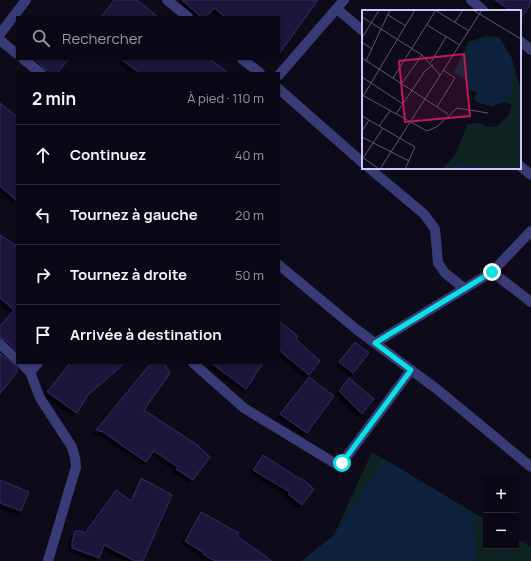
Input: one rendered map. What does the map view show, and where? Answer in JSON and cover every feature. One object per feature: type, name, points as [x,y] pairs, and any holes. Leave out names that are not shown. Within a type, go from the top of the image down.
[{"type":"street","points":[[0,34],[26,0]]},
{"type":"street","points":[[167,0],[187,16]]},
{"type":"street","points":[[280,74],[344,0]]},
{"type":"street","points":[[471,0],[483,10]]},
{"type":"street","points":[[337,9],[362,30]]},
{"type":"street","points":[[0,40],[16,53]]},
{"type":"street","points":[[521,42],[531,50]]},
{"type":"street","points":[[24,60],[40,72]]},
{"type":"street","points":[[243,60],[259,72]]},
{"type":"street","points":[[280,90],[362,162]]},
{"type":"street","points":[[521,167],[531,175]]},
{"type":"street","points":[[370,169],[424,214],[435,229],[438,263],[445,273],[465,289]]},
{"type":"street","points":[[375,343],[492,272],[531,231]]},
{"type":"street","points":[[280,266],[356,329],[438,390],[531,467]]},
{"type":"street","points":[[492,272],[531,302]]},
{"type":"street","points":[[0,344],[16,359]]},
{"type":"street","points":[[22,364],[30,372],[40,398],[72,447],[76,458],[76,467],[48,561]]},
{"type":"street","points":[[30,372],[37,364]]},
{"type":"street","points":[[194,364],[244,408],[339,465],[411,370]]},
{"type":"green space","points":[[372,452],[483,518],[483,549],[519,549],[519,540],[531,547],[531,561],[302,561],[334,535]]},
{"type":"water","points":[[384,459],[472,512],[477,561],[302,561],[334,535]]},
{"type":"building","points":[[114,0],[137,0],[157,16],[102,16]]},
{"type":"building","points":[[182,0],[318,0],[280,53],[280,16],[224,16],[214,8],[207,16],[200,16]]},
{"type":"building","points":[[495,0],[531,0],[531,4],[521,18],[521,10],[510,10]]},
{"type":"building","points":[[36,60],[68,60],[58,72],[49,72]]},
{"type":"building","points":[[122,60],[211,60],[227,72],[138,72]]},
{"type":"building","points":[[0,103],[16,116],[16,200],[0,186]]},
{"type":"building","points":[[0,235],[16,245],[16,350],[4,339],[0,338],[0,326],[14,310],[0,298]]},
{"type":"building","points":[[280,322],[298,336],[296,339],[320,361],[309,375],[280,351]]},
{"type":"building","points":[[355,342],[369,353],[353,373],[339,362]]},
{"type":"building","points":[[0,353],[17,368],[17,372],[0,394]]},
{"type":"building","points":[[69,364],[124,364],[88,395],[77,413],[47,392]]},
{"type":"building","points":[[150,364],[165,364],[170,373],[144,410],[196,444],[210,457],[193,480],[176,469],[178,467],[154,451],[146,462],[103,432],[96,430]]},
{"type":"building","points":[[212,364],[262,364],[246,389]]},
{"type":"building","points":[[309,377],[334,396],[307,433],[280,414]]},
{"type":"building","points":[[349,378],[374,399],[362,414],[339,391]]},
{"type":"building","points":[[263,455],[300,479],[301,478],[314,489],[302,505],[288,494],[290,492],[253,470]]},
{"type":"building","points":[[141,478],[172,495],[143,561],[135,561],[104,545],[99,558],[72,548],[75,531],[82,531],[85,533],[116,490],[131,501]]},
{"type":"building","points":[[0,480],[29,492],[21,511],[0,503]]},
{"type":"building","points":[[201,512],[239,533],[237,536],[272,561],[215,561],[203,554],[204,553],[185,541]]},
{"type":"route","points":[[342,463],[411,370],[375,343],[492,272]]}]
